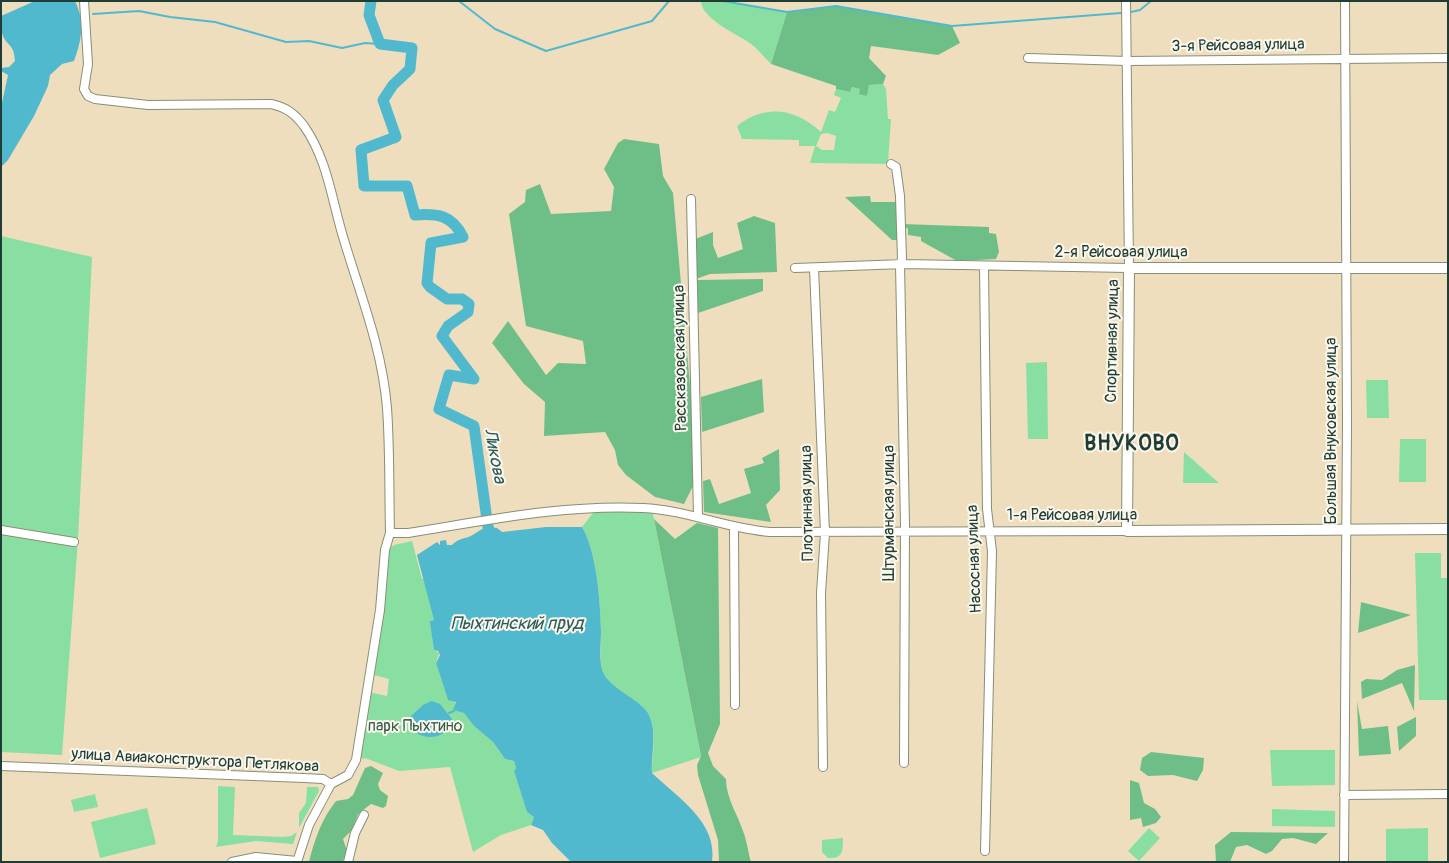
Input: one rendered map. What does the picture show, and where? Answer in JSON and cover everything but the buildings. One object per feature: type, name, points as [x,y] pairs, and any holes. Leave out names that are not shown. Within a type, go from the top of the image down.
[{"type":"street","points":[[84,1],[88,64],[84,89],[88,96],[95,99],[148,105],[271,104],[283,106],[292,112],[304,127],[332,190],[344,239],[378,347],[387,408],[390,533],[385,550],[380,610],[356,760],[348,776],[331,784]]},
{"type":"street","name":"Спортивная улица","points":[[1126,1],[1129,268],[1127,531]]},
{"type":"street","name":"Большая Внуковская улица","points":[[1344,862],[1345,1]]},
{"type":"street","name":"3-я Рейсовая улица","points":[[1028,58],[1127,61],[1448,58]]},
{"type":"street","name":"Штурманская улица","points":[[891,164],[896,167],[900,196],[902,259],[900,264],[905,532],[904,763]]},
{"type":"street","name":"Рассказовская улица","points":[[691,199],[698,516]]},
{"type":"street","name":"2-я Рейсовая улица","points":[[795,268],[900,264],[984,267],[1448,268]]},
{"type":"street","name":"Насосная улица","points":[[984,267],[987,500],[990,532],[988,786],[985,851]]},
{"type":"street","name":"Плотинная улица","points":[[814,268],[825,533],[821,593],[823,767]]},
{"type":"street","name":"1-я Рейсовая улица","points":[[390,533],[408,533],[568,510],[643,508],[698,516],[734,528],[770,532],[1448,529]]},
{"type":"street","points":[[734,528],[735,705]]},
{"type":"street","points":[[1,530],[74,542]]},
{"type":"street","name":"улица Авиаконструктора Петлякова","points":[[1,766],[324,779],[331,784],[309,824],[297,861]]},
{"type":"street","points":[[1344,794],[1448,794]]},
{"type":"street","points":[[348,862],[355,833],[364,815]]},
{"type":"street","points":[[232,862],[256,857],[297,861]]},
{"type":"green space","points":[[701,1],[721,1],[787,12],[771,64],[751,44],[707,14]]},
{"type":"green space","points":[[836,6],[952,26],[960,43],[938,55],[871,46],[869,58],[886,76],[883,84],[869,85],[867,96],[859,94],[860,89],[852,87],[850,92],[836,89],[836,86],[771,64],[787,12]]},
{"type":"green space","points":[[883,84],[886,89],[888,119],[891,119],[888,162],[891,164],[810,163],[815,146],[799,146],[799,140],[742,139],[737,126],[758,114],[780,112],[801,118],[821,132],[829,110],[835,112],[841,98],[834,95],[836,89],[850,92],[852,87],[861,89],[867,96],[869,85]],"holes":[[[827,133],[836,136],[834,150],[822,150],[816,146],[821,134]]]},
{"type":"green space","points":[[624,139],[659,144],[663,176],[673,193],[698,476],[684,504],[655,497],[626,475],[618,465],[615,450],[605,432],[544,436],[545,402],[524,384],[492,343],[508,321],[546,375],[558,363],[586,364],[583,341],[526,326],[509,214],[525,202],[526,190],[540,184],[551,214],[611,211],[614,187],[604,169],[618,143]]},
{"type":"green space","points":[[870,196],[871,202],[897,202],[898,240],[892,240],[845,197]]},
{"type":"green space","points":[[754,216],[775,223],[777,272],[710,274],[693,280],[693,240],[713,232],[713,245],[718,258],[743,249],[737,223]]},
{"type":"green space","points":[[902,224],[989,227],[989,233],[996,234],[999,252],[996,259],[957,261],[921,241],[921,237],[908,235],[908,229]]},
{"type":"green space","points":[[1,236],[92,257],[78,540],[62,755],[1,752]]},
{"type":"green space","points":[[763,279],[763,291],[698,313],[697,280]]},
{"type":"green space","points":[[1047,362],[1048,439],[1028,439],[1026,363]]},
{"type":"green space","points":[[762,379],[764,412],[702,432],[701,397]]},
{"type":"green space","points":[[1366,380],[1388,380],[1389,418],[1367,418]]},
{"type":"green space","points":[[1400,439],[1426,439],[1426,482],[1399,482]]},
{"type":"green space","points":[[779,449],[780,490],[766,505],[771,522],[704,512],[703,481],[710,479],[719,504],[751,493],[744,469],[764,463],[762,458]]},
{"type":"green space","points":[[1184,452],[1219,483],[1183,483]]},
{"type":"green space","points":[[596,509],[652,509],[701,757],[652,773],[654,735],[648,713],[638,702],[616,687],[602,669],[597,579],[592,551],[582,527]]},
{"type":"green space","points":[[654,519],[675,539],[697,523],[718,528],[720,724],[708,753],[713,766],[726,779],[728,793],[741,824],[751,862],[719,862],[718,840],[698,775],[697,765],[701,756]]},
{"type":"green space","name":"парк Пыхтино","points":[[412,541],[422,579],[428,579],[434,620],[430,621],[434,650],[439,653],[436,663],[448,700],[454,700],[456,705],[454,710],[464,713],[474,726],[493,742],[505,759],[514,761],[516,768],[514,771],[527,811],[534,817],[531,825],[501,835],[473,852],[450,767],[399,771],[358,757],[369,692],[387,696],[389,679],[374,675],[389,549],[394,545]]},
{"type":"green space","points":[[1415,553],[1441,553],[1441,578],[1448,578],[1448,700],[1419,700]]},
{"type":"green space","points":[[1361,602],[1411,615],[1358,633]]},
{"type":"green space","points":[[1415,665],[1414,711],[1402,683],[1362,699],[1361,682],[1366,679],[1382,680],[1397,670]]},
{"type":"green space","points":[[1357,701],[1362,729],[1388,726],[1391,754],[1359,756]]},
{"type":"green space","points":[[1416,717],[1416,736],[1399,751],[1397,727]]},
{"type":"green space","points":[[1270,750],[1335,750],[1335,785],[1272,786]]},
{"type":"green space","points":[[1151,752],[1204,758],[1203,770],[1197,781],[1173,775],[1148,776],[1140,770],[1142,758]]},
{"type":"green space","points":[[371,766],[383,773],[378,784],[380,790],[388,796],[386,806],[383,808],[371,804],[358,814],[352,830],[343,839],[347,851],[342,862],[309,862],[319,830],[331,808],[336,801],[348,799],[353,795],[365,768]]},
{"type":"green space","points":[[1130,780],[1139,783],[1144,803],[1155,809],[1161,817],[1156,823],[1143,827],[1141,818],[1130,820]]},
{"type":"green space","points":[[218,786],[235,787],[233,835],[283,837],[291,836],[297,832],[293,844],[256,841],[216,847],[218,841]]},
{"type":"green space","points":[[307,787],[318,787],[319,791],[299,828],[299,813],[306,803]]},
{"type":"green space","points":[[95,794],[98,807],[74,812],[71,800]]},
{"type":"green space","points":[[147,808],[156,844],[100,858],[91,822]]},
{"type":"green space","points":[[1272,809],[1335,811],[1335,827],[1272,826]]},
{"type":"green space","points":[[1149,828],[1160,838],[1139,861],[1128,851]]},
{"type":"green space","points":[[1428,828],[1428,862],[1386,862],[1386,829]]},
{"type":"green space","points":[[1231,832],[1328,833],[1316,844],[1293,838],[1282,839],[1272,851],[1266,854],[1247,845],[1236,847],[1230,862],[1216,862],[1215,845]]},
{"type":"green space","points":[[843,838],[842,850],[839,856],[828,858],[822,852],[822,840]]},
{"type":"water","points":[[35,1],[75,1],[81,23],[79,46],[74,61],[62,64],[50,75],[48,86],[34,116],[8,160],[1,167],[1,107],[8,75],[1,71],[1,68],[9,67],[15,61],[12,47],[6,41],[1,31],[1,16]]},
{"type":"water","name":"Пыхтинский пруд","points":[[488,527],[497,528],[502,532],[546,527],[582,527],[591,550],[599,591],[602,669],[616,687],[638,702],[648,713],[653,727],[652,773],[684,801],[702,823],[709,835],[712,848],[712,862],[571,862],[552,843],[543,830],[531,825],[534,817],[527,812],[514,771],[516,768],[514,761],[505,759],[493,742],[474,726],[464,713],[453,710],[456,702],[448,700],[436,663],[440,655],[438,651],[434,650],[430,621],[434,620],[417,555],[437,542],[440,545],[440,541],[446,540],[447,545],[452,545],[458,540]]},
{"type":"water","points":[[432,701],[440,704],[452,719],[444,733],[430,737],[422,736],[411,727],[408,719],[423,705]]},
{"type":"waterway","name":"Ликова","points":[[371,1],[369,15],[380,44],[412,48],[410,69],[393,85],[383,100],[396,137],[361,150],[364,186],[407,186],[415,215],[430,214],[443,217],[454,224],[463,237],[431,243],[427,283],[447,299],[462,299],[469,304],[468,312],[448,326],[442,336],[474,379],[449,375],[439,409],[474,426],[488,527],[494,541]]},
{"type":"waterway","points":[[459,1],[495,29],[546,51],[652,21],[669,1]]},
{"type":"waterway","points":[[723,1],[787,12],[836,6],[952,26],[1121,13]]},
{"type":"waterway","points":[[1131,12],[1140,10],[1151,1]]},
{"type":"waterway","points":[[93,14],[139,11],[215,22],[286,42],[309,41],[342,48],[365,43],[380,44]]},
{"type":"waterway","points":[[449,713],[454,711]]},
{"type":"district","name":"ВНУКОВО","points":[[1132,445]]}]
